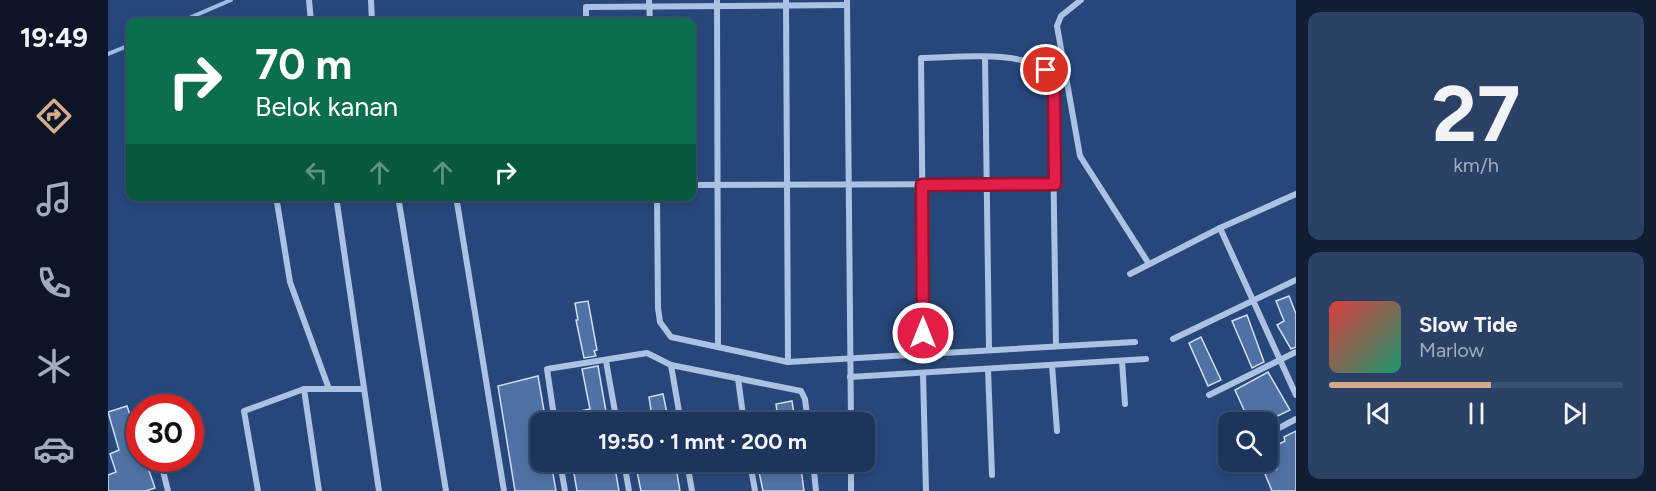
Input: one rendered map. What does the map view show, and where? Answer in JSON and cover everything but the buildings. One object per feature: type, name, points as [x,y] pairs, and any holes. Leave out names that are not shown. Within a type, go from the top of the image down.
[{"type":"street","points":[[309,0],[311,18]]},
{"type":"street","points":[[371,0],[372,18]]},
{"type":"street","points":[[1081,0],[1061,16],[1057,26],[1076,143],[1085,166],[1149,264]]},
{"type":"street","points":[[586,18],[586,7],[649,3],[847,2],[851,412]]},
{"type":"street","points":[[649,3],[650,18]]},
{"type":"street","points":[[717,3],[718,347]]},
{"type":"street","points":[[786,3],[785,186],[788,362]]},
{"type":"street","points":[[924,354],[921,58],[1018,58],[1030,61],[1046,70],[1052,78],[1056,346]]},
{"type":"street","points":[[985,58],[989,350]]},
{"type":"street","points":[[696,185],[1055,184]]},
{"type":"street","points":[[1130,274],[1220,228],[1296,194]]},
{"type":"street","points":[[277,201],[290,282],[329,389]]},
{"type":"street","points":[[337,201],[379,491]]},
{"type":"street","points":[[399,201],[446,491]]},
{"type":"street","points":[[457,201],[504,491]]},
{"type":"street","points":[[657,201],[658,308],[660,322],[671,337],[788,362],[1135,342]]},
{"type":"street","points":[[1220,228],[1296,395]]},
{"type":"street","points":[[1173,339],[1296,280]]},
{"type":"street","points":[[1209,395],[1296,352]]},
{"type":"street","points":[[553,412],[547,369],[647,353],[671,365],[801,391],[806,399],[807,412]]},
{"type":"street","points":[[850,377],[1146,359]]},
{"type":"street","points":[[606,361],[615,412]]},
{"type":"street","points":[[1122,361],[1125,404]]},
{"type":"street","points":[[671,365],[679,412]]},
{"type":"street","points":[[1052,365],[1057,430]]},
{"type":"street","points":[[988,369],[993,475]]},
{"type":"street","points":[[923,373],[926,491]]},
{"type":"street","points":[[738,378],[743,412]]},
{"type":"street","points":[[304,389],[319,491]]},
{"type":"street","points":[[258,491],[244,411],[304,389],[363,389]]},
{"type":"street","points":[[1278,429],[1296,419]]},
{"type":"street","points":[[163,472],[168,491]]},
{"type":"street","points":[[561,472],[564,491]]},
{"type":"street","points":[[626,472],[629,491]]},
{"type":"street","points":[[689,472],[692,491]]},
{"type":"street","points":[[752,472],[755,491]]},
{"type":"street","points":[[814,472],[816,491]]},
{"type":"street","points":[[851,472],[851,491]]},
{"type":"waterway","points":[[189,18],[231,0]]},
{"type":"waterway","points":[[108,54],[126,47]]},
{"type":"route","points":[[923,333],[922,185],[1055,184],[1054,89],[1052,78],[1046,70]]}]
